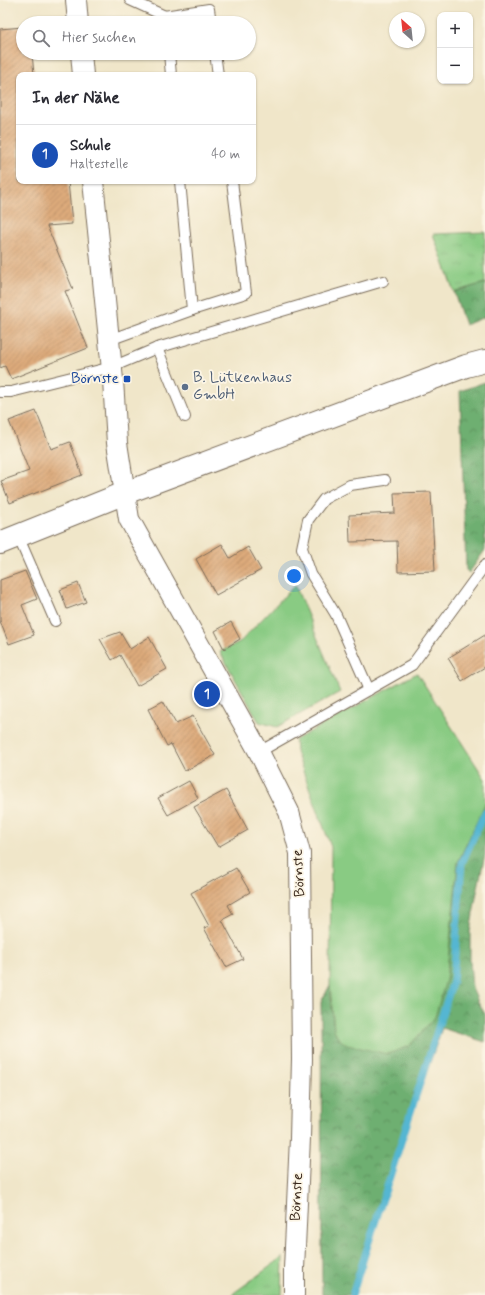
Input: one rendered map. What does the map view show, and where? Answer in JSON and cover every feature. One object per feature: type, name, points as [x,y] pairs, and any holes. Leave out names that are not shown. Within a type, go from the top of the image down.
[{"type":"street","points":[[76,0],[77,16]]},
{"type":"street","points":[[82,60],[83,72]]},
{"type":"street","name":"Börnste","points":[[93,184],[112,367],[117,443],[129,519],[259,752],[289,812],[300,853],[302,1059],[294,1295]]},
{"type":"street","points":[[9,539],[126,493],[451,372],[485,361]]},
{"type":"lane","points":[[130,0],[159,16]]},
{"type":"lane","points":[[178,16],[209,9],[210,16]]},
{"type":"lane","points":[[170,60],[171,72]]},
{"type":"lane","points":[[216,60],[218,72]]},
{"type":"lane","points":[[180,184],[192,310]]},
{"type":"lane","points":[[109,340],[192,310],[246,293],[232,184]]},
{"type":"lane","points":[[0,392],[10,392],[112,367],[157,348],[383,281]]},
{"type":"lane","points":[[157,348],[185,417]]},
{"type":"lane","points":[[369,690],[336,615],[311,574],[302,548],[308,520],[324,499],[350,486],[384,480]]},
{"type":"lane","points":[[9,539],[55,621]]},
{"type":"lane","points":[[259,752],[412,665],[485,565]]},
{"type":"green space","points":[[485,232],[485,283],[454,292],[433,234]]},
{"type":"green space","points":[[485,283],[485,317],[465,325],[454,292]]},
{"type":"green space","points":[[485,382],[485,550],[469,573],[466,570],[460,391]]},
{"type":"green space","points":[[295,585],[340,692],[277,727],[259,722],[220,652],[241,641]]},
{"type":"green space","points":[[417,673],[485,779],[485,804],[458,862],[446,980],[435,1017],[409,1046],[388,1054],[347,1045],[338,1038],[334,1029],[330,985],[331,847],[296,752],[295,740]]},
{"type":"green space","points":[[485,804],[485,854],[470,932],[470,960],[472,988],[485,1014],[485,1042],[442,1028],[349,1295],[322,1295],[321,1002],[330,985],[334,1029],[446,980],[458,862]]},
{"type":"green space","points":[[283,1257],[282,1295],[231,1295]]},
{"type":"building","points":[[16,28],[16,60],[33,60],[34,72],[16,72],[16,184],[68,184],[72,224],[47,226],[73,289],[65,291],[88,348],[11,379],[5,366],[0,368],[0,29]]},
{"type":"building","points":[[36,411],[51,449],[70,442],[82,475],[10,503],[1,481],[29,471],[9,421]]},
{"type":"building","points":[[431,492],[435,571],[398,572],[397,541],[350,542],[349,515],[395,513],[394,493]]},
{"type":"building","points":[[222,544],[230,558],[248,547],[261,570],[216,595],[196,559]]},
{"type":"building","points":[[25,571],[37,599],[22,605],[34,635],[9,644],[0,621],[0,580]]},
{"type":"building","points":[[78,583],[86,602],[67,609],[60,590]]},
{"type":"building","points":[[231,622],[240,639],[224,649],[215,631]]},
{"type":"building","points":[[120,632],[130,649],[149,637],[167,669],[137,686],[120,655],[112,660],[100,639]]},
{"type":"building","points":[[485,635],[485,667],[462,681],[448,658]]},
{"type":"building","points":[[163,701],[176,724],[193,716],[215,755],[185,771],[171,744],[167,746],[148,709]]},
{"type":"building","points":[[189,781],[198,798],[168,815],[158,798]]},
{"type":"building","points":[[226,790],[248,830],[218,847],[194,807]]},
{"type":"building","points":[[236,868],[250,892],[228,905],[233,914],[222,920],[243,959],[226,967],[204,928],[209,926],[191,893]]},
{"type":"waterway","points":[[352,1295],[453,981],[462,863],[485,812]]},
{"type":"place","name":"Börnste","points":[[127,379]]},
{"type":"place","name":"B. Lütkenhaus GmbH","points":[[185,387]]},
{"type":"place","name":"Schule","points":[[207,694]]}]
